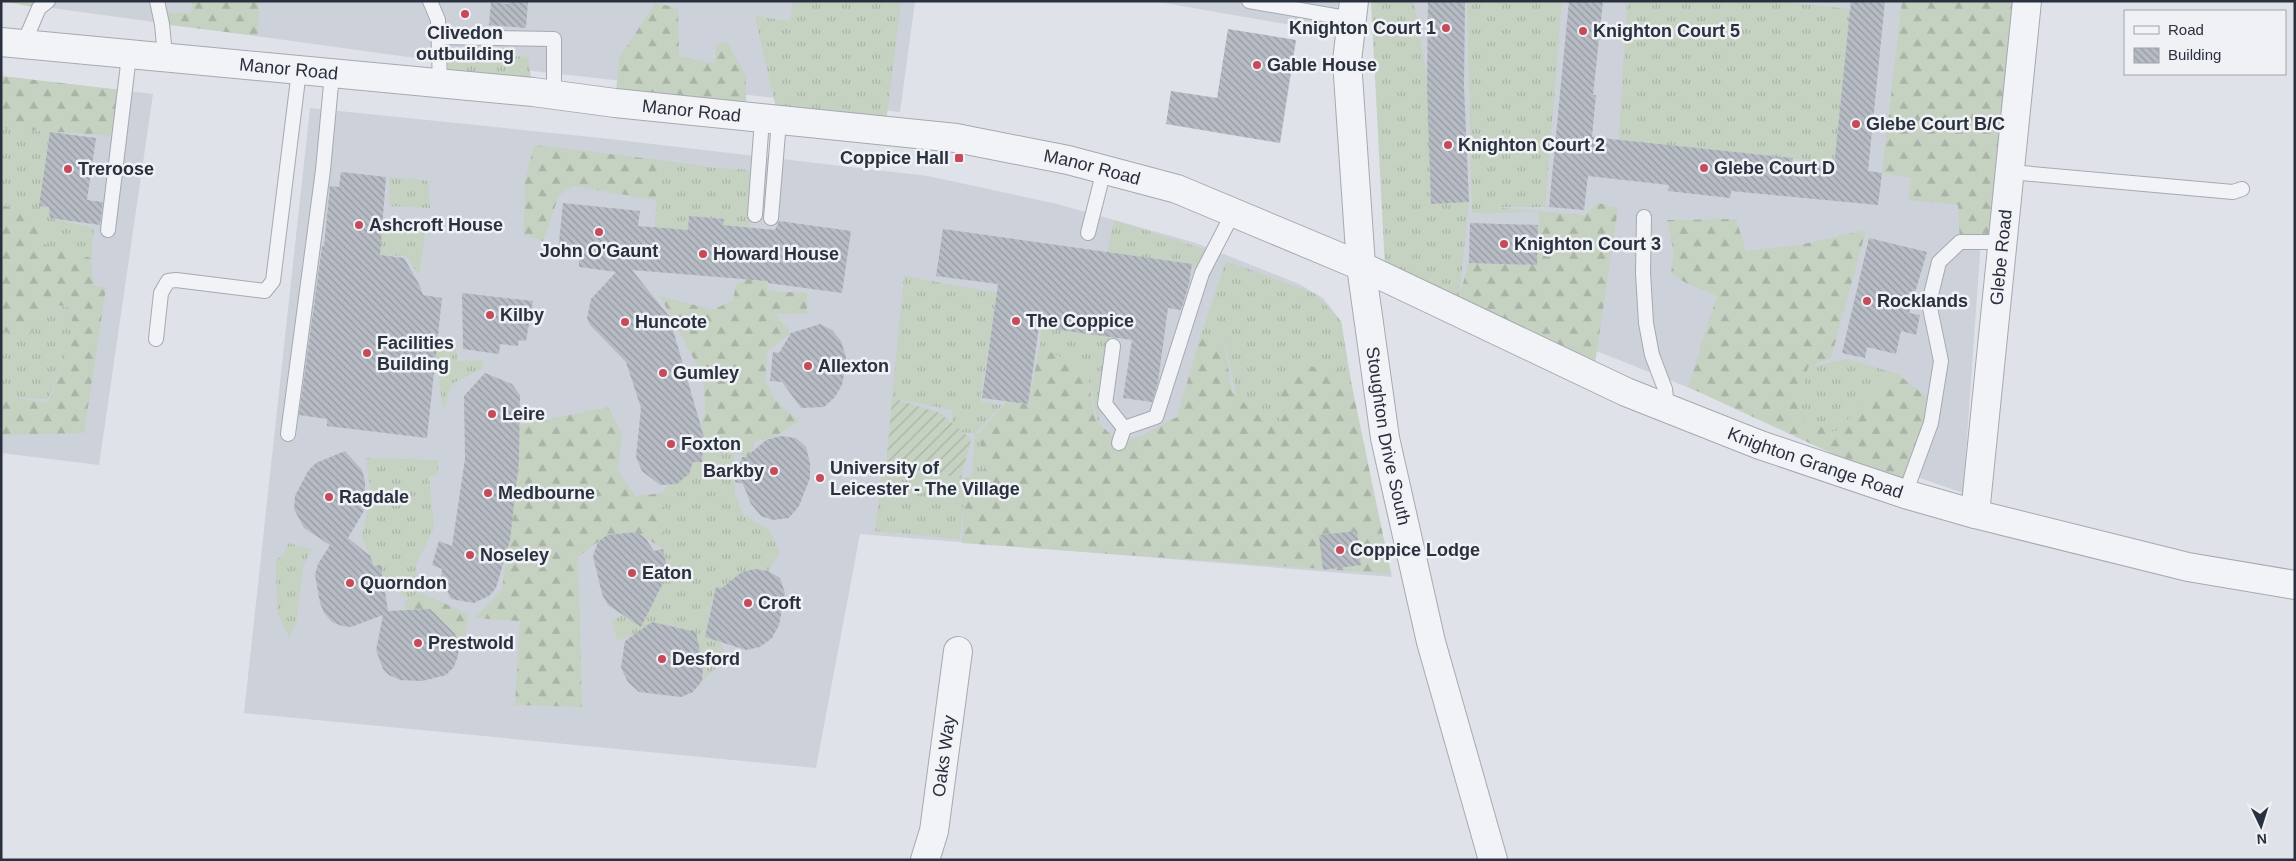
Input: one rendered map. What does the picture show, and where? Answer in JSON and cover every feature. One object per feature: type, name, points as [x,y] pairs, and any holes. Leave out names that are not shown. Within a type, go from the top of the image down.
[{"type":"street","name":"Glebe Road","points":[[1975,514],[2027,1]]},
{"type":"street","name":"Stoughton Drive South","points":[[1353,10],[1347,61],[1361,266],[1387,448],[1431,642],[1494,860]]},
{"type":"street","name":"Manor Road","points":[[12,44],[129,56],[164,56],[956,138],[1068,160],[1177,190],[1361,266]]},
{"type":"street","name":"Knighton Grange Road","points":[[1361,266],[1626,392],[1760,445],[1905,494],[1975,514],[2188,567],[2295,585]]},
{"type":"street","name":"Oaks Way","points":[[925,860],[934,831],[958,651]]},
{"type":"lane","points":[[12,44],[40,8],[48,1]]},
{"type":"lane","points":[[157,1],[162,24],[164,56]]},
{"type":"lane","points":[[430,1],[438,20],[440,84]]},
{"type":"lane","points":[[1248,1],[1353,10]]},
{"type":"lane","points":[[438,37],[554,39],[554,95]]},
{"type":"lane","points":[[108,230],[129,56]]},
{"type":"lane","points":[[156,339],[160,292],[168,281],[176,280],[265,291],[273,281],[299,71]]},
{"type":"lane","points":[[288,434],[323,170],[332,74]]},
{"type":"lane","points":[[755,215],[771,120]]},
{"type":"lane","points":[[771,120],[771,218]]},
{"type":"lane","points":[[1088,233],[1104,170]]},
{"type":"lane","points":[[2010,172],[2174,188],[2233,192],[2242,190]]},
{"type":"lane","points":[[1124,428],[1156,417],[1202,273],[1233,213]]},
{"type":"lane","points":[[1644,216],[1646,323],[1652,355],[1665,389],[1666,408]]},
{"type":"lane","points":[[1905,494],[1930,423],[1941,361],[1929,304],[1939,262],[1960,242],[2003,242]]},
{"type":"lane","points":[[1113,346],[1105,404],[1124,428]]},
{"type":"lane","points":[[1119,443],[1124,428]]},
{"type":"shaded area","points":[[1,1],[915,1],[900,112],[408,57]]},
{"type":"shaded area","points":[[1153,1],[1338,1],[1337,33]]},
{"type":"shaded area","points":[[1386,1],[1998,1],[1963,493],[1891,468],[1385,267]]},
{"type":"shaded area","points":[[1,76],[153,94],[99,465],[1,453]]},
{"type":"shaded area","name":"University of Leicester - The Village","points":[[310,108],[601,138],[928,176],[1057,204],[1196,243],[1299,284],[1323,298],[1341,321],[1358,422],[1392,577],[860,534],[816,768],[244,713]]},
{"type":"green space","points":[[1,1],[48,1],[39,8]]},
{"type":"green space","points":[[192,1],[259,1],[258,36],[162,24],[160,12],[191,13]]},
{"type":"green space","points":[[793,1],[901,1],[885,131],[779,121],[755,16],[790,21]]},
{"type":"green space","points":[[1371,1],[1414,1],[1427,77],[1432,204],[1469,202],[1459,297],[1385,267]]},
{"type":"green space","points":[[1467,1],[1562,1],[1545,207],[1495,207],[1544,212],[1472,213]]},
{"type":"green space","points":[[1627,1],[1774,1],[1851,9],[1834,167],[1793,158],[1619,140]]},
{"type":"green space","points":[[1902,1],[2027,1],[2003,242],[1960,242],[1958,205],[1909,200],[1911,178],[1882,173]]},
{"type":"green space","points":[[655,3],[678,8],[679,56],[715,64],[716,45],[727,42],[746,76],[746,114],[615,103],[619,59]]},
{"type":"green space","points":[[446,52],[528,57],[533,92],[449,81]]},
{"type":"green space","points":[[1,76],[121,90],[116,136],[1,128]]},
{"type":"green space","points":[[1,128],[52,132],[39,206],[52,207],[50,218],[94,228],[91,258],[45,245],[38,221],[20,209],[1,204]]},
{"type":"green space","points":[[534,145],[659,160],[656,200],[573,186],[559,195],[543,241],[524,235],[525,180]]},
{"type":"green space","points":[[659,160],[716,168],[753,170],[750,227],[723,225],[724,219],[689,216],[688,230],[654,237]]},
{"type":"green space","points":[[389,177],[428,181],[430,208],[389,206]]},
{"type":"green space","points":[[1598,203],[1618,208],[1593,377],[1459,297],[1469,263],[1537,265],[1539,211],[1585,215]]},
{"type":"green space","points":[[1,205],[20,209],[39,221],[45,245],[91,258],[94,285],[106,288],[84,433],[1,435],[1,406],[9,397],[48,403],[74,335],[69,306],[42,305],[27,343],[1,329]]},
{"type":"green space","points":[[387,218],[427,221],[419,275],[406,256],[370,254],[371,234],[384,231]]},
{"type":"green space","points":[[1736,219],[1746,251],[1799,245],[1866,230],[1831,358],[1808,367],[1796,418],[1835,432],[1896,373],[1933,402],[1907,488],[1688,387],[1717,296],[1687,283],[1671,273],[1674,253],[1667,220]]},
{"type":"green space","points":[[1114,220],[1213,252],[1205,269],[1107,252]]},
{"type":"green space","points":[[1226,261],[1316,294],[1341,321],[1349,372],[1302,365],[1281,383],[1280,434],[1237,397],[1223,335],[1200,338]]},
{"type":"green space","points":[[769,273],[767,291],[807,293],[807,314],[775,314],[791,333],[768,351],[765,380],[775,400],[799,421],[773,438],[754,441],[752,457],[719,450],[707,445],[700,429],[705,411],[704,378],[660,296],[713,310],[733,300],[736,285],[755,275]]},
{"type":"green space","points":[[904,276],[997,293],[980,401],[1002,405],[975,433],[952,432],[952,410],[892,398]]},
{"type":"green space","points":[[1045,286],[1110,337],[1106,399],[1098,422],[1087,372],[1040,346]]},
{"type":"green space","points":[[42,305],[69,307],[74,335],[48,399],[9,397],[1,404],[1,329],[27,343]]},
{"type":"green space","points":[[1223,335],[1232,392],[1280,433],[1281,383],[1302,365],[1349,372],[1391,574],[962,543],[964,500],[986,477],[979,433],[1007,401],[1028,404],[1040,346],[1087,372],[1095,419],[1119,443],[1143,435],[1177,417],[1200,338]]},
{"type":"green space","points":[[435,348],[456,349],[457,361],[482,360],[483,368],[452,384],[443,410]]},
{"type":"green space","points":[[1847,359],[1902,375],[1835,432],[1795,418],[1808,367]]},
{"type":"green space","points":[[892,398],[940,413],[971,439],[961,478],[886,466]]},
{"type":"green space","points":[[608,407],[622,434],[618,471],[635,496],[664,493],[663,549],[637,532],[607,535],[578,557],[582,707],[515,705],[520,621],[475,618],[502,590],[519,461],[520,425]]},
{"type":"green space","points":[[975,433],[980,435],[986,477],[964,500],[960,539],[875,531],[882,468],[961,478],[972,476]]},
{"type":"green space","points":[[703,450],[734,453],[735,493],[743,515],[769,529],[780,552],[768,571],[749,571],[741,575],[728,590],[716,587],[707,621],[728,657],[702,681],[703,665],[701,653],[693,644],[679,639],[681,628],[651,622],[649,632],[635,634],[617,641],[612,620],[653,603],[660,592],[658,580],[669,577],[663,549],[664,488],[689,474],[693,462],[702,461]]},
{"type":"green space","points":[[366,458],[438,460],[438,474],[429,477],[434,528],[416,565],[417,604],[396,591],[369,556],[362,536],[371,494]]},
{"type":"green space","points":[[288,543],[312,549],[303,567],[296,624],[289,638],[277,611],[276,560],[283,555]]},
{"type":"green space","points":[[419,592],[468,614],[464,647],[459,645],[455,635],[449,628],[441,623],[431,621],[430,609],[408,613],[404,602]]},
{"type":"building","points":[[509,1],[528,1],[526,28],[489,25],[491,2],[509,4]]},
{"type":"building","points":[[1428,1],[1465,1],[1464,86],[1469,202],[1431,204],[1427,87]]},
{"type":"building","points":[[1569,1],[1603,1],[1593,95],[1596,95],[1592,137],[1793,158],[1792,162],[1834,167],[1851,1],[1885,1],[1868,171],[1882,173],[1878,205],[1731,191],[1730,198],[1668,191],[1669,185],[1588,176],[1584,210],[1549,207]]},
{"type":"building","name":"Gable House","points":[[1228,29],[1296,40],[1280,143],[1166,124],[1171,91],[1217,98]]},
{"type":"building","name":"Treroose","points":[[50,132],[96,138],[87,200],[103,202],[100,225],[50,218],[49,207],[39,206]]},
{"type":"building","name":"Facilities Building","points":[[341,172],[386,177],[380,255],[404,258],[423,295],[442,298],[427,438],[327,426],[327,419],[299,415],[322,246],[324,246],[330,186],[339,187]]},
{"type":"building","points":[[563,203],[640,211],[638,226],[688,230],[689,216],[724,219],[723,225],[775,230],[779,221],[851,231],[842,293],[768,283],[768,281],[632,270],[669,316],[704,437],[702,462],[693,462],[689,474],[677,484],[660,485],[642,471],[636,457],[641,408],[626,362],[590,325],[587,318],[591,299],[616,272],[579,267],[579,254],[558,252]]},
{"type":"building","name":"Knighton Court 3","points":[[1470,223],[1538,225],[1537,265],[1469,263]]},
{"type":"building","name":"The Coppice","points":[[943,229],[1192,264],[1189,284],[1181,310],[1168,308],[1158,382],[1152,402],[1123,398],[1132,340],[1039,327],[1028,404],[982,398],[998,284],[936,276]]},
{"type":"building","name":"Rocklands","points":[[1869,238],[1927,252],[1909,313],[1920,315],[1916,335],[1901,331],[1896,354],[1867,347],[1865,358],[1842,353]]},
{"type":"building","name":"Kilby","points":[[462,293],[533,301],[526,341],[519,340],[518,346],[500,344],[499,354],[463,349]]},
{"type":"building","name":"Allexton","points":[[820,324],[832,330],[841,341],[846,357],[842,385],[835,397],[824,407],[801,408],[782,382],[770,381],[773,352],[779,353],[791,333]]},
{"type":"building","points":[[485,373],[512,384],[520,395],[519,461],[510,540],[496,588],[489,596],[474,603],[451,599],[441,581],[442,569],[432,565],[439,541],[452,546],[465,459],[464,396]]},
{"type":"building","name":"Barkby","points":[[781,436],[796,438],[806,447],[810,463],[810,478],[799,506],[789,518],[772,520],[761,516],[751,504],[743,484],[735,482],[742,457],[746,457],[766,440]]},
{"type":"building","points":[[345,451],[362,470],[365,481],[365,509],[348,538],[370,556],[374,566],[381,565],[388,611],[430,609],[455,634],[459,645],[458,656],[454,667],[446,675],[422,681],[400,680],[389,675],[383,669],[376,650],[383,615],[351,627],[332,622],[324,613],[320,603],[315,575],[318,564],[330,545],[304,528],[294,509],[295,496],[308,471],[316,463]]},
{"type":"building","name":"Coppice Lodge","points":[[1357,531],[1361,565],[1323,570],[1319,535]]},
{"type":"building","name":"Eaton","points":[[637,532],[646,539],[654,551],[663,549],[668,573],[641,627],[608,605],[602,594],[593,556],[598,542],[607,535]]},
{"type":"building","name":"Croft","points":[[755,569],[768,571],[780,578],[785,593],[779,625],[772,638],[760,647],[746,650],[705,637],[716,587],[722,588],[742,572]]},
{"type":"building","name":"Desford","points":[[652,622],[696,632],[703,666],[702,681],[693,692],[681,697],[639,692],[628,682],[621,668],[625,641]]},
{"type":"place","name":"Clivedon outbuilding","points":[[465,14]]},
{"type":"place","name":"Knighton Court 1","points":[[1446,28]]},
{"type":"place","name":"Knighton Court 5","points":[[1583,31]]},
{"type":"place","name":"Gable House","points":[[1257,65]]},
{"type":"place","name":"Glebe Court B/C","points":[[1856,124]]},
{"type":"place","name":"Knighton Court 2","points":[[1448,145]]},
{"type":"place","name":"Coppice Hall","points":[[959,158]]},
{"type":"place","name":"Glebe Court D","points":[[1704,168]]},
{"type":"place","name":"Treroose","points":[[68,169]]},
{"type":"place","name":"Ashcroft House","points":[[359,225]]},
{"type":"place","name":"John O'Gaunt","points":[[599,232]]},
{"type":"place","name":"Knighton Court 3","points":[[1504,244]]},
{"type":"place","name":"Howard House","points":[[703,254]]},
{"type":"place","name":"Rocklands","points":[[1867,301]]},
{"type":"place","name":"Kilby","points":[[490,315]]},
{"type":"place","name":"The Coppice","points":[[1016,321]]},
{"type":"place","name":"Huncote","points":[[625,322]]},
{"type":"place","name":"Facilities Building","points":[[367,353]]},
{"type":"place","name":"Allexton","points":[[808,366]]},
{"type":"place","name":"Gumley","points":[[663,373]]},
{"type":"place","name":"Leire","points":[[492,414]]},
{"type":"place","name":"Foxton","points":[[671,444]]},
{"type":"place","name":"Barkby","points":[[774,471]]},
{"type":"place","name":"University of Leicester - The Village","points":[[820,478]]},
{"type":"place","name":"Medbourne","points":[[488,493]]},
{"type":"place","name":"Ragdale","points":[[329,497]]},
{"type":"place","name":"Coppice Lodge","points":[[1340,550]]},
{"type":"place","name":"Noseley","points":[[470,555]]},
{"type":"place","name":"Eaton","points":[[632,573]]},
{"type":"place","name":"Quorndon","points":[[350,583]]},
{"type":"place","name":"Croft","points":[[748,603]]},
{"type":"place","name":"Prestwold","points":[[418,643]]},
{"type":"place","name":"Desford","points":[[662,659]]}]
